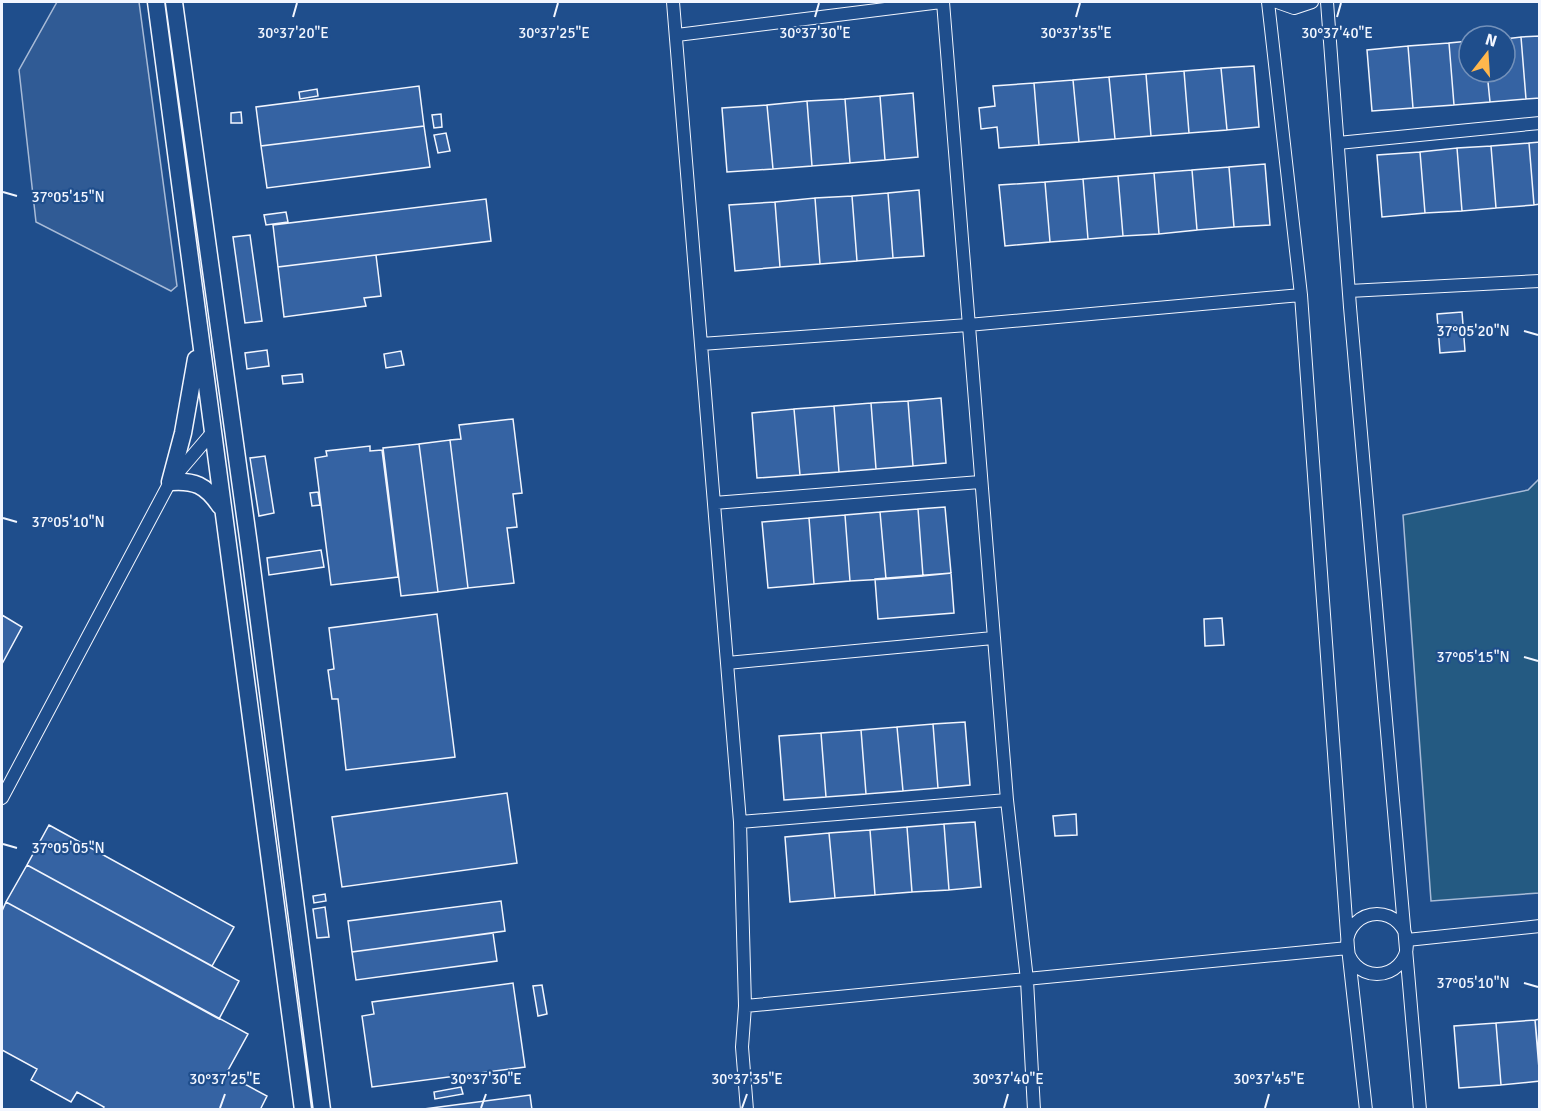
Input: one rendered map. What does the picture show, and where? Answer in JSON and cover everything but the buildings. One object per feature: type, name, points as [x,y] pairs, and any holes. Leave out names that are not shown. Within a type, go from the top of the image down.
[{"type":"street","points":[[156,2],[211,434],[303,1110]]},
{"type":"street","points":[[174,2],[249,546],[279,794],[322,1110]]},
{"type":"street","points":[[673,2],[740,822],[745,1006],[742,1047],[747,1110]]},
{"type":"street","points":[[676,35],[942,2],[1007,800],[1027,980],[1034,1110]]},
{"type":"street","points":[[1268,2],[1301,295],[1348,948],[1366,1110]]},
{"type":"street","points":[[1277,2],[1294,8],[1312,2]]},
{"type":"street","points":[[1327,2],[1349,291],[1420,1110]]},
{"type":"street","points":[[1338,143],[1539,123]]},
{"type":"street","points":[[179,183],[199,180]]},
{"type":"street","points":[[1349,291],[1539,281]]},
{"type":"street","points":[[701,344],[968,325],[1301,295]]},
{"type":"street","points":[[196,315],[217,317]]},
{"type":"street","points":[[170,482],[183,433],[199,337]]},
{"type":"street","points":[[2,798],[170,482],[211,434],[230,418]]},
{"type":"street","points":[[170,482],[188,481],[200,484],[210,490],[222,509]]},
{"type":"street","points":[[714,503],[980,482]]},
{"type":"street","points":[[727,663],[993,638]]},
{"type":"street","points":[[261,795],[279,794]]},
{"type":"street","points":[[740,822],[1007,800]]},
{"type":"street","points":[[1369,916],[1386,916],[1394,919],[1400,925],[1407,940],[1405,957],[1400,964],[1394,969],[1377,974],[1361,969],[1355,963],[1348,948],[1350,931],[1355,924],[1369,916]]},
{"type":"street","points":[[1407,940],[1539,926]]},
{"type":"street","points":[[745,1006],[1348,948]]},
{"type":"shaded area","points":[[57,2],[139,2],[177,286],[171,291],[36,222],[19,70]]},
{"type":"shaded area","points":[[1539,479],[1539,893],[1431,901],[1403,515],[1528,490]]}]
